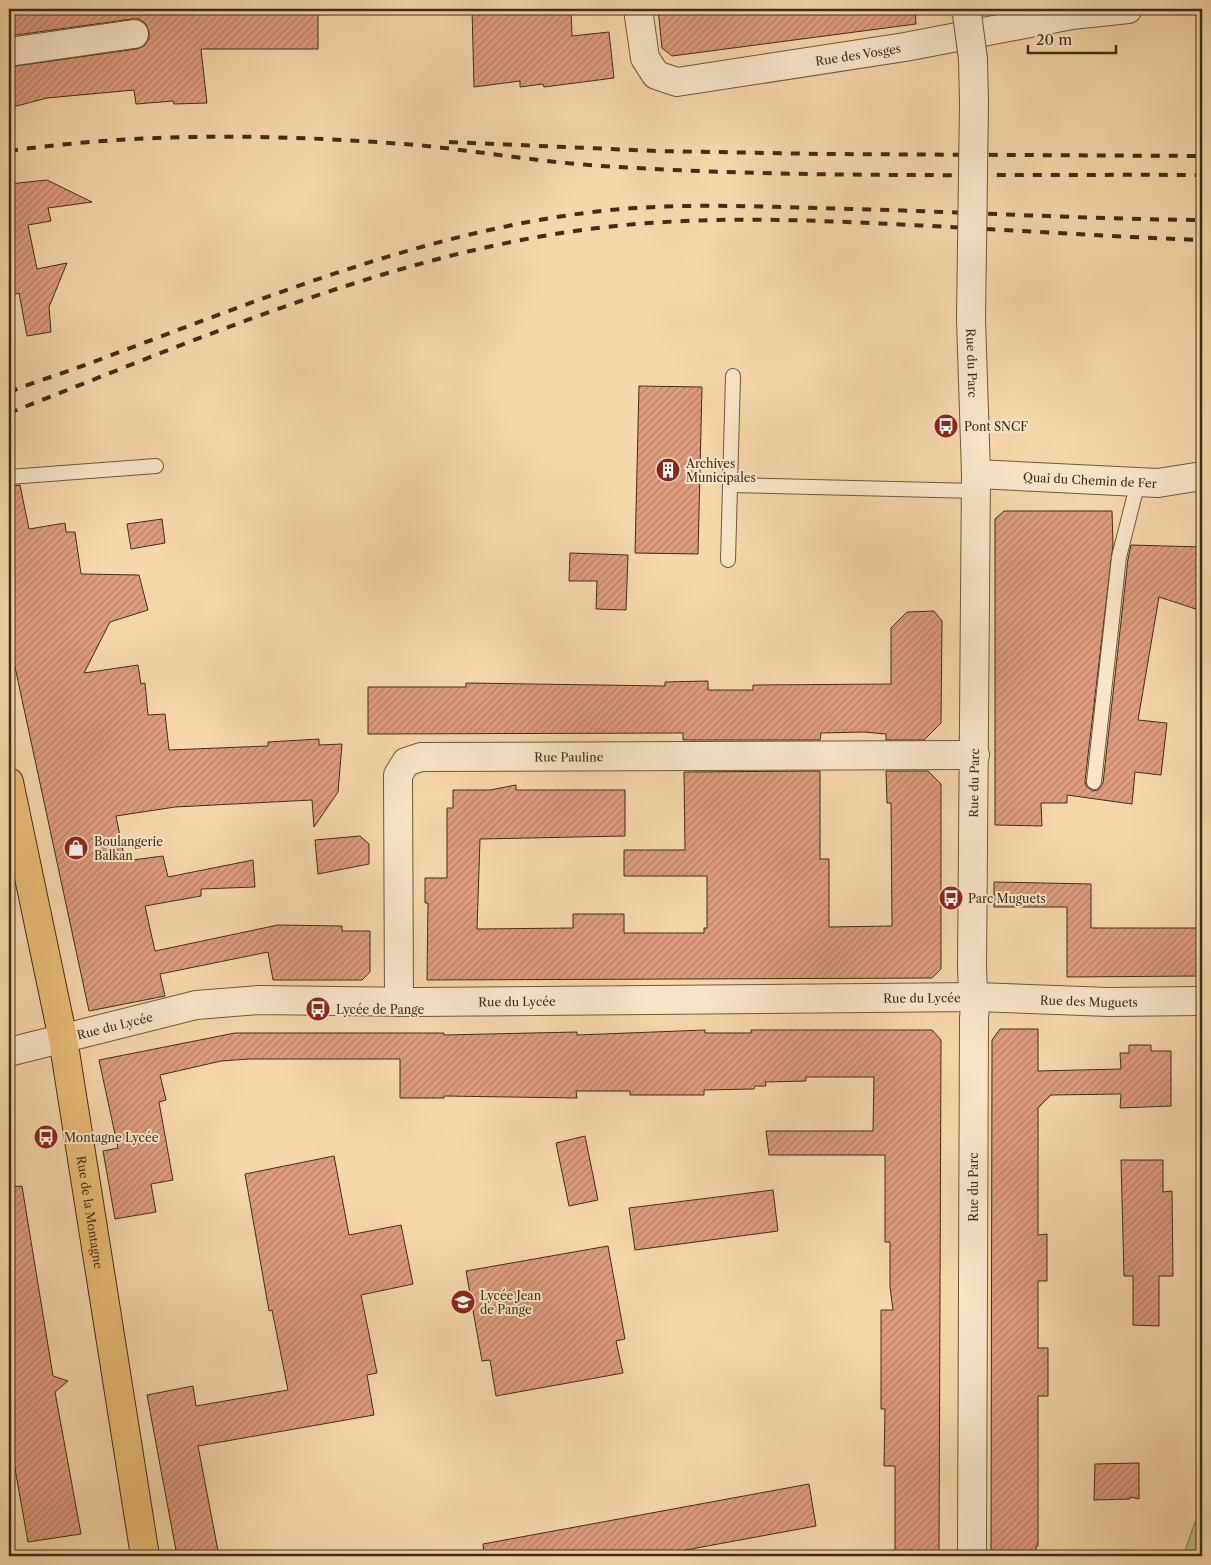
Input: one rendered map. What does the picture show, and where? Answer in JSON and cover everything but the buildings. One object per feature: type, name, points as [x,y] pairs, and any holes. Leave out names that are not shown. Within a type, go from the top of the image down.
[{"type":"main road","name":"Rue de la Montagne","points":[[9,782],[63,1039],[146,1556]]},
{"type":"street","name":"Rue des Vosges","points":[[638,9],[645,58],[656,75],[677,82],[905,47],[1072,15],[1128,9]]},
{"type":"street","name":"Rue du Parc","points":[[967,11],[971,34],[974,103],[971,319],[976,483],[972,968],[972,992],[976,997],[972,1556]]},
{"type":"street","points":[[9,52],[134,34]]},
{"type":"street","name":"Quai du Chemin de Fer","points":[[976,483],[1158,483],[1202,476]]},
{"type":"street","name":"Rue Pauline","points":[[399,1002],[398,775],[406,762],[421,757],[975,755]]},
{"type":"street","name":"Rue des Muguets","points":[[976,997],[1109,1002],[1202,1001]]},
{"type":"street","name":"Rue du Lycée","points":[[9,1052],[196,1006],[259,1000],[399,1002],[976,997]]},
{"type":"lane","points":[[728,560],[733,376]]},
{"type":"lane","points":[[9,477],[156,466]]},
{"type":"lane","points":[[1094,782],[1118,557],[1138,482]]},
{"type":"lane","points":[[730,485],[976,483]]},
{"type":"shaded area","points":[[1195,1522],[1202,1522],[1202,1556],[1183,1556]]},
{"type":"railway","points":[[9,151],[110,140],[263,137],[416,145],[579,164],[677,170],[902,175],[1202,175]]},
{"type":"railway","points":[[449,142],[657,151],[1202,156]]},
{"type":"railway","points":[[9,392],[346,270],[472,234],[536,221],[601,211],[632,208],[726,206],[1202,220]]},
{"type":"railway","points":[[9,413],[228,327],[302,300],[377,276],[453,255],[529,239],[606,227],[705,220],[804,221],[1202,240]]},
{"type":"place","name":"Pont SNCF","points":[[946,426]]},
{"type":"place","name":"Archives Municipales","points":[[668,470]]},
{"type":"place","name":"Boulangerie Balkan","points":[[76,848]]},
{"type":"place","name":"Parc Muguets","points":[[951,898]]},
{"type":"place","name":"Lycée de Pange","points":[[318,1009]]},
{"type":"place","name":"Montagne Lycée","points":[[46,1137]]},
{"type":"place","name":"Lycée Jean de Pange","points":[[463,1302]]}]
